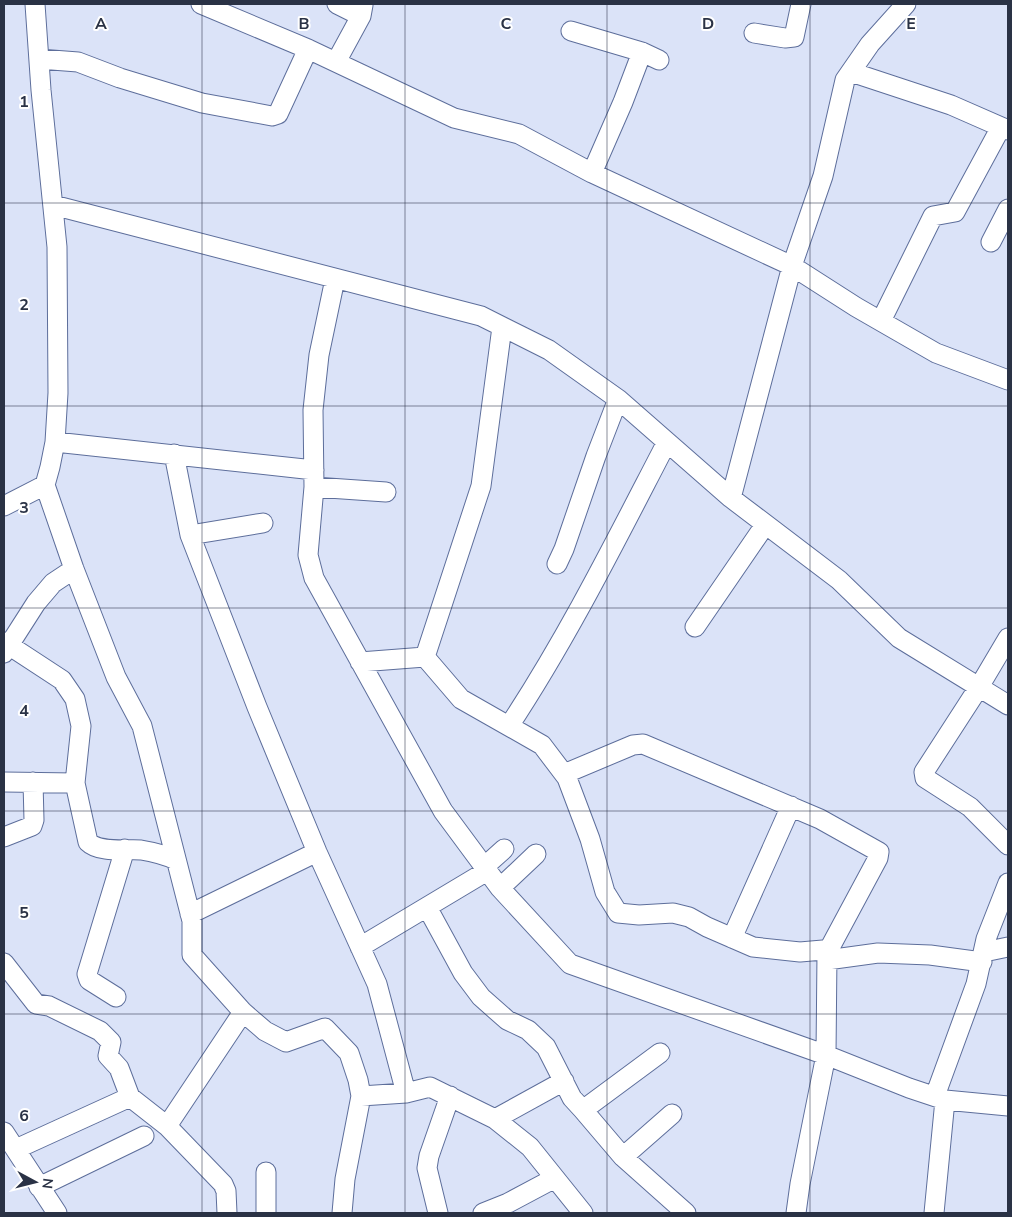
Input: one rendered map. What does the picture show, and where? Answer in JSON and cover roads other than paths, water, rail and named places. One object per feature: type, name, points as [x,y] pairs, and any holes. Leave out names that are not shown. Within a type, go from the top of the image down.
[{"type":"street","points":[[35,4],[57,248],[58,393],[55,442],[45,484],[74,569],[116,677],[142,726],[192,921],[192,955],[243,1012],[265,1031],[286,1042],[325,1028],[349,1053],[361,1096],[345,1179],[342,1213]]},
{"type":"street","points":[[201,4],[308,49],[454,118],[519,134],[592,173],[792,266],[936,353],[1008,380]]},
{"type":"street","points":[[336,62],[362,10],[337,4]]},
{"type":"street","points":[[754,33],[794,38],[801,4]]},
{"type":"street","points":[[731,498],[792,266],[823,176],[845,80],[870,44],[906,4]]},
{"type":"street","points":[[571,31],[642,52],[659,60]]},
{"type":"street","points":[[39,59],[78,62],[120,78],[202,103],[272,116],[278,114],[308,49]]},
{"type":"street","points":[[592,173],[623,102],[642,52]]},
{"type":"street","points":[[851,72],[951,105],[1005,128],[955,212],[933,216],[881,321]]},
{"type":"street","points":[[53,205],[480,316],[549,350],[618,399],[731,498],[839,580],[899,638],[1008,705]]},
{"type":"street","points":[[991,242],[1008,209]]},
{"type":"street","points":[[335,279],[319,355],[313,410],[314,478],[308,555],[314,578],[443,811],[500,888],[570,964],[826,1055],[909,1088],[940,1098],[1008,1106]]},
{"type":"street","points":[[425,657],[481,486],[502,327]]},
{"type":"street","points":[[556,564],[564,549],[618,399]]},
{"type":"street","points":[[55,442],[174,454],[386,492]]},
{"type":"street","points":[[509,726],[541,677],[575,617],[667,442]]},
{"type":"street","points":[[174,454],[190,535],[317,852],[377,984],[406,1093]]},
{"type":"street","points":[[4,506],[45,484]]},
{"type":"street","points":[[190,535],[263,522]]},
{"type":"street","points":[[695,627],[765,524]]},
{"type":"street","points":[[74,569],[53,583],[5,647],[62,680],[75,699],[81,726],[75,783],[88,842],[92,846],[100,848],[124,849],[163,855],[176,860]]},
{"type":"street","points":[[1008,638],[924,772],[925,778],[970,807],[1008,845]]},
{"type":"street","points":[[360,662],[425,657]]},
{"type":"street","points":[[425,657],[461,699],[542,744],[567,778],[590,839],[605,892],[618,913],[639,915],[673,913],[689,916],[706,927],[753,947],[800,952],[823,950],[827,956]]},
{"type":"street","points":[[564,774],[633,745],[643,744],[820,818],[879,852],[878,858],[827,956],[826,1055],[796,1213]]},
{"type":"street","points":[[4,782],[75,783]]},
{"type":"street","points":[[4,837],[32,826],[34,820],[33,782]]},
{"type":"street","points":[[732,938],[791,806]]},
{"type":"street","points":[[116,997],[89,980],[87,974],[124,849]]},
{"type":"street","points":[[360,947],[486,869],[504,849]]},
{"type":"street","points":[[190,914],[317,852]]},
{"type":"street","points":[[500,888],[536,854]]},
{"type":"street","points":[[934,1213],[940,1098],[976,984],[986,939],[1008,883]]},
{"type":"street","points":[[427,907],[463,973],[481,997],[507,1020],[528,1030],[546,1047],[572,1098],[623,1157],[686,1213]]},
{"type":"street","points":[[827,956],[878,953],[983,957],[1008,946]]},
{"type":"street","points":[[7,973],[37,1005],[49,1006],[100,1031],[111,1042],[108,1056],[119,1068],[130,1096],[167,1126],[223,1184],[226,1191],[227,1213]]},
{"type":"street","points":[[167,1126],[243,1012]]},
{"type":"street","points":[[583,1110],[660,1053]]},
{"type":"street","points":[[495,1119],[564,1081]]},
{"type":"street","points":[[361,1096],[406,1093],[430,1087],[495,1119],[530,1147],[583,1213]]},
{"type":"street","points":[[16,1150],[130,1096]]},
{"type":"street","points":[[438,1213],[427,1168],[428,1156],[450,1096]]},
{"type":"street","points":[[623,1157],[672,1114]]},
{"type":"street","points":[[4,1132],[57,1213]]},
{"type":"street","points":[[39,1187],[144,1136]]},
{"type":"street","points":[[266,1172],[266,1213]]},
{"type":"street","points":[[484,1213],[508,1203],[555,1178]]}]
